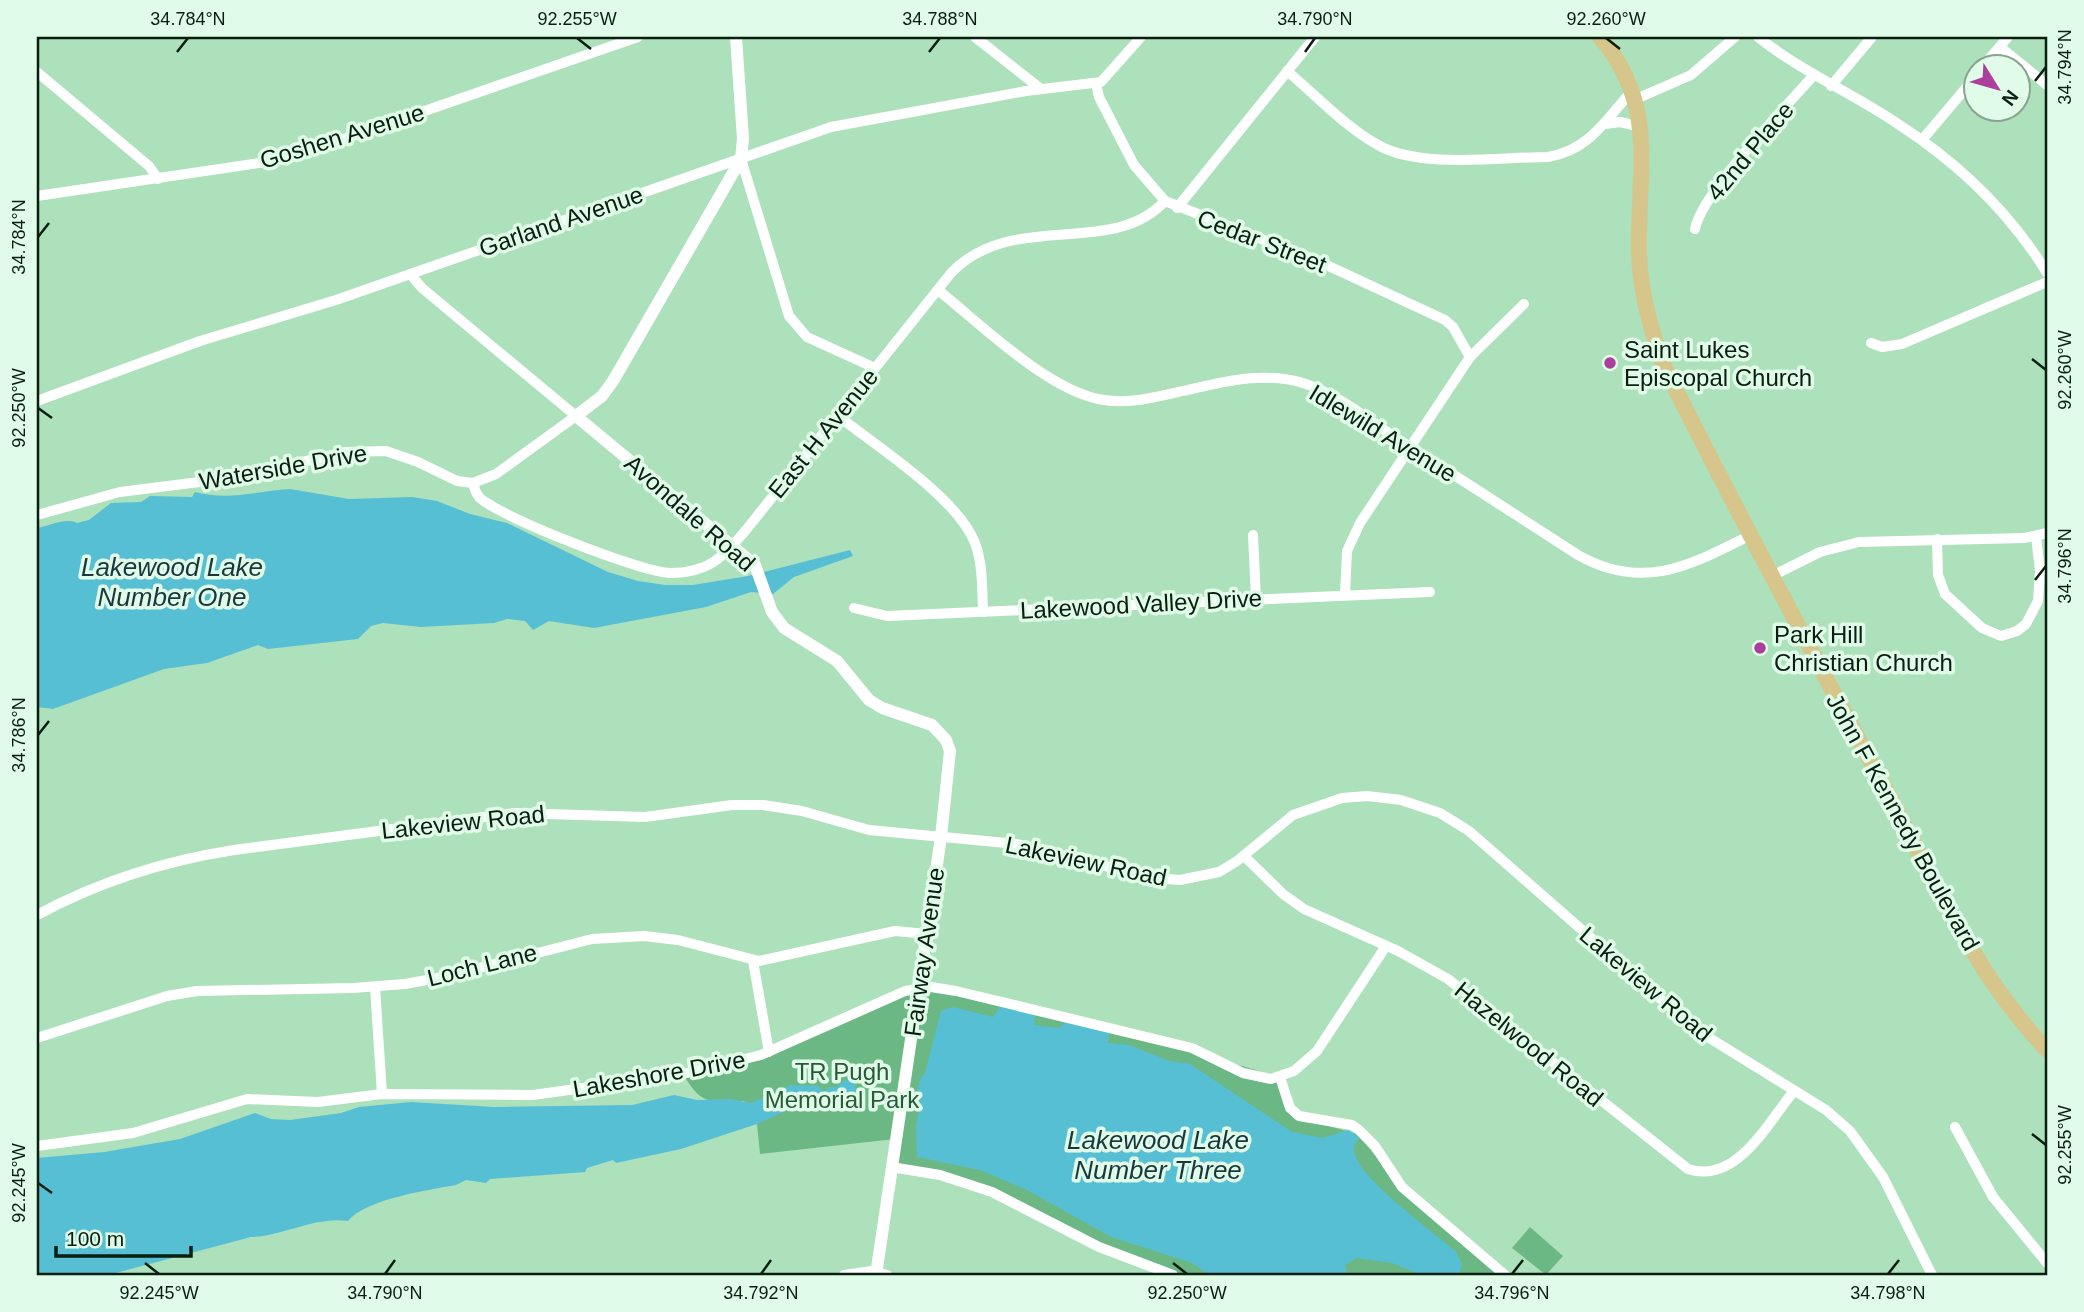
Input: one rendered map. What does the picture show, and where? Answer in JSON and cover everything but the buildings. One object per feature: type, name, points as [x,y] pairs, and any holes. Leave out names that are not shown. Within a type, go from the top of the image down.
[{"type":"main road","name":"John F Kennedy Boulevard","points":[[1600,37],[1622,68],[1634,94],[1642,127],[1639,256],[1648,320],[1663,364],[1772,576],[1979,962],[2006,1003],[2047,1050]]},
{"type":"street","name":"Goshen Avenue","points":[[37,196],[286,159],[638,37]]},
{"type":"street","points":[[736,37],[743,139],[741,159],[793,322],[807,337],[875,368]]},
{"type":"street","points":[[975,37],[1041,89]]},
{"type":"street","points":[[1096,83],[1107,77],[1141,37]]},
{"type":"street","points":[[1177,208],[1315,37]]},
{"type":"street","points":[[1287,71],[1366,138],[1380,147],[1408,156],[1555,156],[1578,148],[1634,94],[1691,75],[1735,37]]},
{"type":"street","points":[[1758,37],[1813,76],[1922,141],[1969,177],[1998,205],[2047,273]]},
{"type":"street","points":[[1831,86],[1872,37]]},
{"type":"street","points":[[1996,52],[2008,37]]},
{"type":"street","points":[[2000,47],[2047,85]]},
{"type":"street","points":[[37,72],[149,166],[158,178]]},
{"type":"street","name":"42nd Place","points":[[1695,229],[1699,214],[1732,169],[1813,76]]},
{"type":"street","name":"Garland Avenue","points":[[37,401],[200,341],[336,300],[831,127],[1041,89],[1096,83]]},
{"type":"street","name":"Cedar Street","points":[[1096,83],[1099,97],[1134,165],[1165,201],[1177,208],[1320,262],[1445,320],[1453,327],[1470,357]]},
{"type":"street","points":[[1922,141],[1962,93]]},
{"type":"street","points":[[1605,124],[1620,122],[1642,127]]},
{"type":"street","points":[[473,483],[496,474],[576,416],[601,396],[613,382],[741,159]]},
{"type":"street","name":"East H Avenue","points":[[473,483],[481,500],[504,512],[638,568],[670,573],[696,569],[723,558],[958,267],[992,244],[1106,229],[1146,217],[1165,201]]},
{"type":"street","name":"Avondale Road","points":[[410,274],[422,288],[759,570],[772,612],[784,628],[837,661],[869,699],[892,713],[919,719],[941,733],[950,759],[941,837]]},
{"type":"street","points":[[1871,343],[1882,347],[1902,344],[2047,282]]},
{"type":"street","name":"Idlewild Avenue","points":[[938,290],[1039,370],[1057,383],[1086,397],[1124,402],[1235,379],[1284,379],[1325,393],[1578,555],[1616,570],[1654,573],[1677,569],[1751,535]]},
{"type":"street","points":[[1345,595],[1345,564],[1353,536],[1470,357],[1492,332],[1524,304]]},
{"type":"street","points":[[837,415],[945,501],[963,521],[979,555],[983,612]]},
{"type":"street","name":"Waterside Drive","points":[[37,515],[120,492],[231,478],[346,452],[387,451],[457,481],[473,483]]},
{"type":"street","points":[[1772,576],[1843,545],[1876,540],[2036,537],[2047,533]]},
{"type":"street","points":[[1253,535],[1256,599]]},
{"type":"street","points":[[1937,539],[1938,575],[1945,594],[1982,628],[2001,636],[2017,631],[2026,624],[2038,601],[2040,571],[2036,537]]},
{"type":"street","name":"Lakewood Valley Drive","points":[[854,608],[887,616],[1430,592]]},
{"type":"street","name":"Lakeview Road","points":[[37,915],[98,885],[191,857],[515,813],[645,817],[732,806],[763,805],[802,811],[869,830],[1017,844],[1153,878],[1180,880],[1219,872],[1244,856],[1280,824],[1328,801],[1385,797],[1440,813],[1469,831],[1695,1029],[1826,1110],[1859,1141],[1883,1177],[1932,1275]]},
{"type":"street","name":"Fairway Avenue","points":[[880,1274],[891,1167],[941,837]]},
{"type":"street","name":"Hazelwood Road","points":[[1244,856],[1291,900],[1448,979],[1688,1169],[1710,1172],[1732,1164],[1794,1091]]},
{"type":"street","name":"Loch Lane","points":[[37,1038],[167,996],[197,991],[375,987],[448,976],[553,948],[621,936],[678,940],[753,961],[774,959],[895,932],[927,934]]},
{"type":"street","points":[[1386,946],[1317,1051],[1294,1071],[1280,1077],[1290,1108],[1299,1116],[1352,1125],[1367,1137],[1402,1187],[1505,1275]]},
{"type":"street","points":[[753,961],[769,1052]]},
{"type":"street","points":[[375,987],[382,1094]]},
{"type":"street","name":"Lakeshore Drive","points":[[37,1146],[133,1133],[247,1099],[337,1102],[382,1094],[545,1094],[715,1068],[769,1052],[887,997],[932,987],[956,990],[1199,1050],[1255,1077],[1280,1077]]},
{"type":"street","points":[[1955,1127],[1993,1197],[2047,1263]]},
{"type":"street","points":[[891,1167],[940,1175],[992,1192],[1099,1247],[1173,1275]]},
{"type":"street","points":[[844,1275],[880,1274]]},
{"type":"green space","name":"Lakewood Lake Number Three","points":[[922,987],[1218,1059],[1280,1077],[1291,1108],[1304,1119],[1357,1134],[1390,1173],[1506,1275],[1173,1275],[1126,1259],[1007,1198],[940,1175],[891,1167],[895,1139],[760,1154],[757,1124],[744,1101],[707,1100],[696,1092],[683,1074],[742,1061]]},
{"type":"green space","points":[[1530,1227],[1563,1256],[1546,1275],[1512,1248]]},
{"type":"water","name":"Lakewood Lake Number One","points":[[290,489],[349,499],[412,497],[437,501],[470,514],[507,523],[608,572],[638,581],[665,585],[693,585],[748,576],[850,550],[853,556],[794,577],[773,594],[751,592],[706,607],[594,628],[549,621],[533,630],[525,621],[507,619],[494,623],[421,627],[383,623],[371,626],[358,639],[268,649],[258,645],[207,663],[164,669],[53,709],[37,707],[37,528],[63,521],[77,523],[89,520],[111,503],[141,502],[150,496],[192,497],[195,492],[231,496]]},
{"type":"water","name":"Lakewood Lake Number Three","points":[[1001,1006],[1035,1015],[1034,1025],[1059,1028],[1066,1021],[1109,1033],[1108,1043],[1129,1045],[1169,1061],[1190,1064],[1292,1132],[1323,1138],[1348,1130],[1359,1137],[1354,1147],[1356,1158],[1365,1172],[1396,1203],[1456,1252],[1462,1264],[1459,1274],[1422,1275],[1392,1263],[1357,1258],[1345,1265],[1347,1275],[1210,1275],[1192,1263],[1111,1237],[1027,1190],[980,1170],[917,1157],[916,1127],[921,1097],[917,1091],[925,1073],[941,1011],[953,1007],[993,1017]]},
{"type":"water","points":[[844,1080],[855,1081],[856,1090],[850,1101],[845,1097],[832,1099],[824,1095],[828,1087],[837,1087]]},
{"type":"water","points":[[791,1085],[818,1086],[824,1092],[805,1098],[790,1109],[757,1124],[681,1149],[616,1163],[613,1160],[587,1168],[585,1172],[490,1179],[486,1183],[466,1180],[456,1185],[383,1201],[357,1213],[348,1221],[324,1221],[251,1237],[108,1275],[37,1275],[37,1158],[104,1152],[180,1139],[255,1113],[271,1119],[290,1120],[341,1113],[359,1107],[411,1102],[494,1107],[632,1105],[674,1095],[697,1100],[730,1099],[751,1103]]},
{"type":"place","name":"Saint Lukes Episcopal Church","points":[[1610,363]]},
{"type":"place","name":"Park Hill Christian Church","points":[[1760,648]]},
{"type":"park label","name":"TR Pugh Memorial Park","points":[[842,1085]]}]
